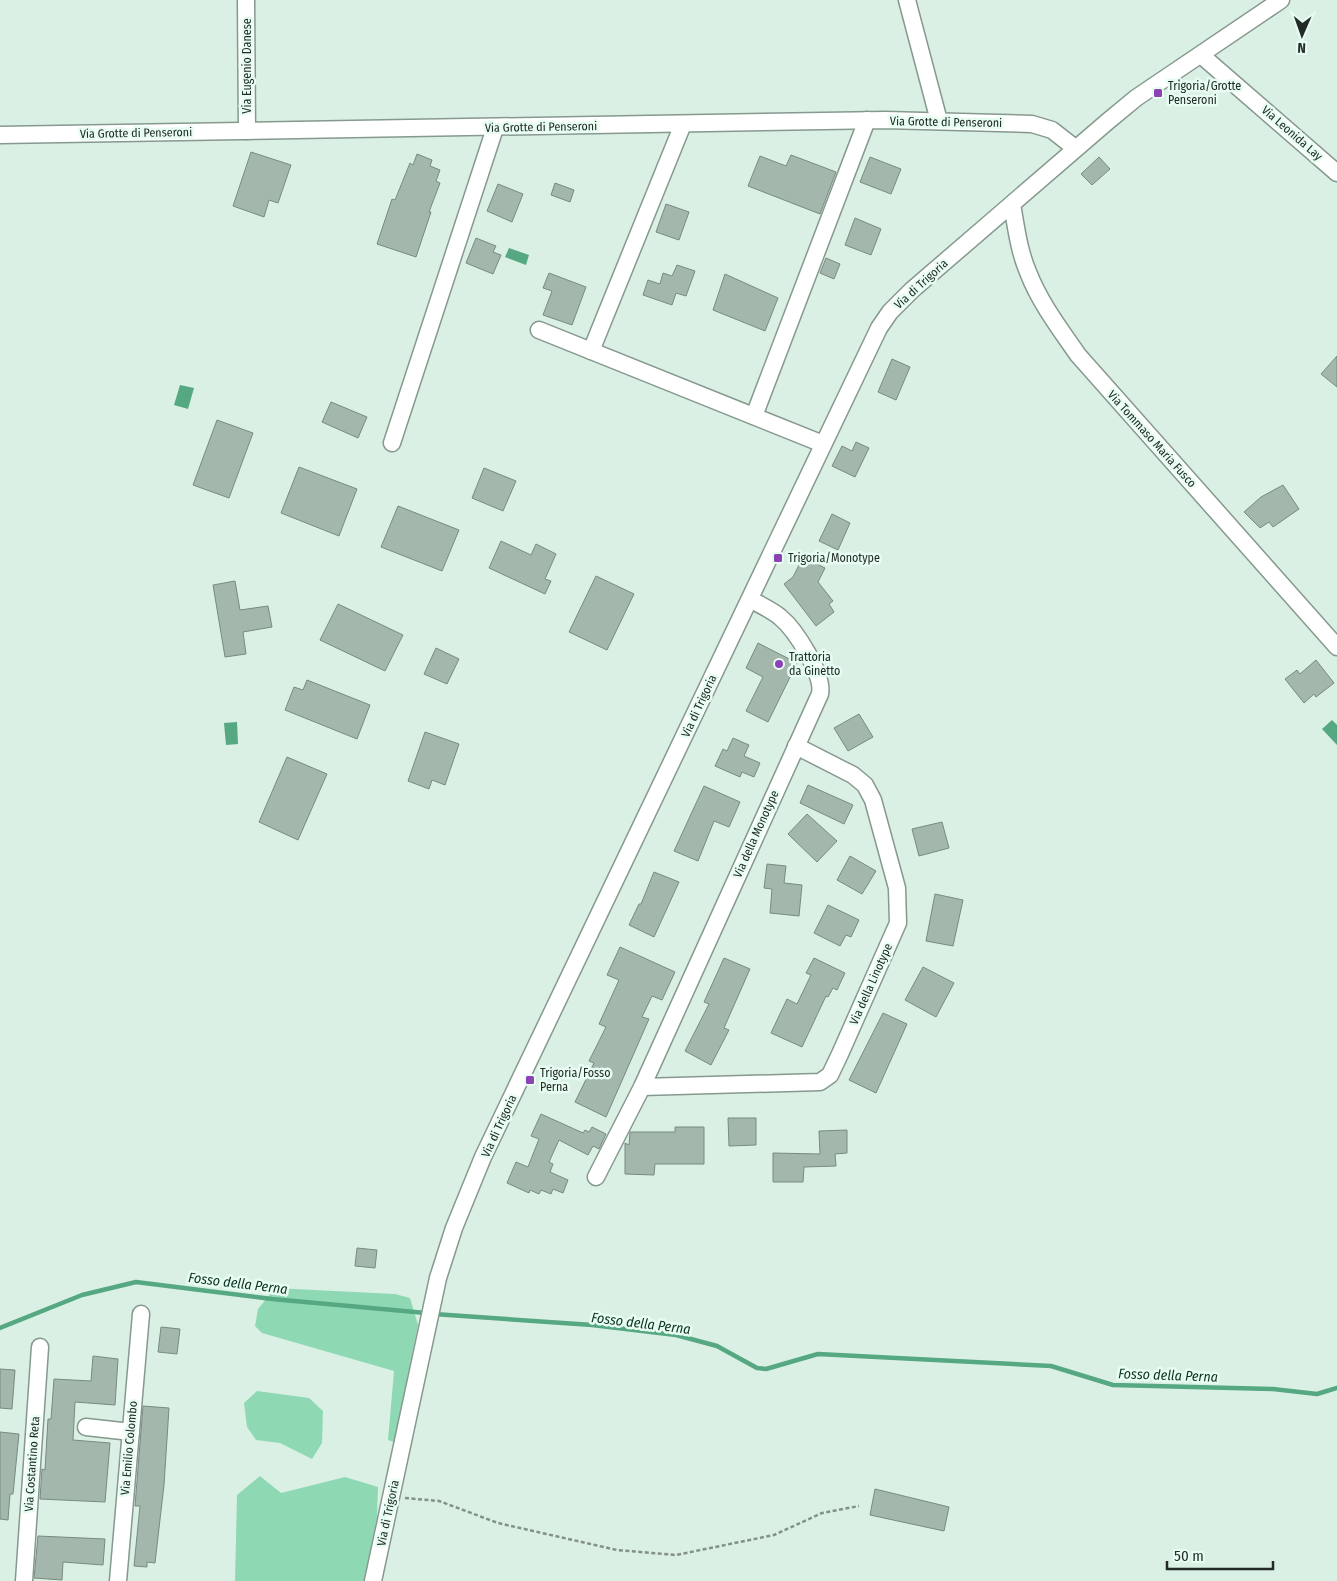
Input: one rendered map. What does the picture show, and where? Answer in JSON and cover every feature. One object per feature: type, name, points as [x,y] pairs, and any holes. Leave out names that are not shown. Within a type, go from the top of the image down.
[{"type":"street","name":"Via Eugenio Danese","points":[[246,0],[247,132]]},
{"type":"street","points":[[907,0],[940,121]]},
{"type":"street","name":"Via di Trigoria","points":[[373,1581],[426,1330],[438,1278],[454,1228],[484,1157],[875,337],[890,312],[912,290],[1075,148],[1136,98],[1281,0]]},
{"type":"street","name":"Via Leonida Lay","points":[[1201,55],[1337,172]]},
{"type":"street","name":"Via Grotte di Penseroni","points":[[0,135],[495,128],[867,120],[1032,124],[1052,130],[1075,148]]},
{"type":"street","points":[[754,416],[867,120]]},
{"type":"street","points":[[591,351],[683,124]]},
{"type":"street","points":[[392,444],[495,128]]},
{"type":"street","name":"Via Tommaso Maria Fusco","points":[[1012,204],[1021,248],[1032,281],[1047,310],[1078,355],[1337,647]]},
{"type":"street","points":[[539,330],[824,444]]},
{"type":"street","name":"Via della Monotype","points":[[596,1177],[642,1087],[820,694],[819,674],[783,619],[750,599]]},
{"type":"street","name":"Via della Linotype","points":[[642,1087],[820,1082],[830,1075],[840,1054],[898,923],[897,888],[873,800],[865,785],[853,775],[796,746]]},
{"type":"street","name":"Via Emilio Colombo","points":[[118,1581],[141,1314]]},
{"type":"street","name":"Via Costantino Reta","points":[[24,1581],[40,1347]]},
{"type":"street","points":[[86,1427],[131,1432]]},
{"type":"path","points":[[390,1503],[396,1499],[409,1498],[439,1501],[498,1523],[608,1548],[676,1555],[774,1535],[822,1514],[859,1506]]},
{"type":"shaded area","points":[[509,248],[529,255],[526,265],[505,257]]},
{"type":"shaded area","points":[[180,385],[194,388],[188,409],[174,405]]},
{"type":"shaded area","points":[[1332,720],[1337,725],[1337,745],[1322,729]]},
{"type":"shaded area","points":[[237,722],[238,744],[226,745],[224,723]]},
{"type":"shaded area","points":[[275,1288],[395,1294],[410,1298],[418,1325],[394,1442],[388,1440],[394,1371],[262,1333],[255,1326],[258,1309]]},
{"type":"shaded area","points":[[257,1391],[309,1398],[323,1411],[322,1443],[312,1459],[280,1443],[256,1440],[247,1427],[244,1403]]},
{"type":"shaded area","points":[[260,1476],[281,1493],[345,1477],[378,1487],[377,1517],[364,1581],[235,1581],[237,1495]]},
{"type":"building","points":[[251,152],[291,165],[278,203],[269,200],[264,217],[233,206]]},
{"type":"building","points":[[417,154],[432,160],[430,166],[440,170],[436,181],[440,183],[429,212],[431,212],[416,257],[377,244],[392,199],[395,200],[410,163],[413,165]]},
{"type":"building","points":[[791,155],[836,172],[820,214],[748,186],[760,156],[786,166]]},
{"type":"building","points":[[870,157],[901,169],[891,194],[860,182]]},
{"type":"building","points":[[1099,157],[1110,169],[1092,185],[1081,174]]},
{"type":"building","points":[[555,183],[574,190],[570,202],[551,195]]},
{"type":"building","points":[[498,184],[523,194],[512,222],[487,211]]},
{"type":"building","points":[[666,204],[689,212],[679,240],[656,232]]},
{"type":"building","points":[[855,218],[881,229],[871,255],[845,245]]},
{"type":"building","points":[[476,238],[496,246],[493,252],[501,255],[493,274],[466,263]]},
{"type":"building","points":[[826,258],[840,264],[834,279],[820,273]]},
{"type":"building","points":[[677,265],[695,271],[686,296],[676,293],[672,305],[643,295],[648,280],[660,284],[663,273],[672,276]]},
{"type":"building","points":[[549,273],[586,287],[572,325],[543,315],[552,291],[543,288]]},
{"type":"building","points":[[725,274],[778,298],[765,331],[713,310]]},
{"type":"building","points":[[1337,356],[1337,387],[1321,374]]},
{"type":"building","points":[[892,359],[910,367],[896,400],[878,392]]},
{"type":"building","points":[[331,402],[367,417],[358,438],[322,422]]},
{"type":"building","points":[[217,420],[253,433],[229,498],[193,485]]},
{"type":"building","points":[[856,442],[869,448],[855,477],[832,466],[842,446],[852,451]]},
{"type":"building","points":[[299,467],[357,489],[339,536],[281,513]]},
{"type":"building","points":[[484,468],[516,481],[503,511],[472,498]]},
{"type":"building","points":[[1283,485],[1299,509],[1273,527],[1269,522],[1260,528],[1244,512],[1261,497]]},
{"type":"building","points":[[398,506],[459,530],[442,571],[381,547]]},
{"type":"building","points":[[832,514],[850,523],[838,550],[819,541]]},
{"type":"building","points":[[501,541],[531,555],[536,544],[556,554],[545,579],[551,581],[545,594],[489,568]]},
{"type":"building","points":[[803,557],[825,568],[818,582],[833,601],[829,604],[834,612],[816,626],[784,584],[793,577]]},
{"type":"building","points":[[596,576],[634,594],[607,650],[569,632]]},
{"type":"building","points":[[235,581],[240,610],[268,606],[272,627],[243,632],[246,654],[225,657],[213,585]]},
{"type":"building","points":[[338,604],[403,635],[385,671],[320,640]]},
{"type":"building","points":[[758,643],[797,663],[768,722],[746,711],[763,677],[746,668]]},
{"type":"building","points":[[436,648],[459,659],[447,684],[424,674]]},
{"type":"building","points":[[1316,660],[1334,683],[1316,697],[1314,694],[1304,703],[1285,679],[1297,670],[1300,674]]},
{"type":"building","points":[[307,680],[370,705],[357,739],[285,710],[294,687],[303,690]]},
{"type":"building","points":[[859,714],[873,737],[848,751],[834,728]]},
{"type":"building","points":[[425,732],[459,744],[445,785],[432,780],[429,789],[408,781]]},
{"type":"building","points":[[733,738],[749,745],[744,756],[760,763],[754,777],[742,772],[740,777],[715,766],[723,749],[727,751]]},
{"type":"building","points":[[287,757],[327,774],[298,840],[259,822]]},
{"type":"building","points":[[808,785],[853,805],[844,824],[800,803]]},
{"type":"building","points":[[704,786],[740,802],[729,827],[714,821],[698,861],[674,851]]},
{"type":"building","points":[[807,814],[837,841],[817,862],[788,834]]},
{"type":"building","points":[[942,822],[949,848],[919,856],[912,829]]},
{"type":"building","points":[[850,856],[876,871],[862,894],[837,880]]},
{"type":"building","points":[[767,864],[786,866],[784,883],[802,885],[799,916],[770,913],[772,889],[764,888]]},
{"type":"building","points":[[654,872],[679,882],[654,937],[629,925],[639,904],[641,904]]},
{"type":"building","points":[[935,894],[963,900],[953,946],[926,941]]},
{"type":"building","points":[[828,905],[859,920],[851,937],[846,935],[840,946],[814,933]]},
{"type":"building","points":[[620,947],[675,972],[662,1000],[652,996],[642,1017],[649,1019],[606,1117],[575,1102],[594,1063],[589,1061],[606,1027],[599,1024],[619,980],[607,975]]},
{"type":"building","points":[[724,958],[750,969],[724,1028],[729,1030],[711,1065],[685,1051],[709,1004],[704,1002]]},
{"type":"building","points":[[814,958],[845,973],[837,990],[833,988],[828,997],[826,996],[802,1047],[771,1033],[787,999],[797,1004],[811,975],[806,973]]},
{"type":"building","points":[[923,967],[954,983],[936,1017],[905,1000]]},
{"type":"building","points":[[883,1013],[907,1024],[876,1093],[849,1080]]},
{"type":"building","points":[[541,1114],[583,1133],[585,1130],[589,1132],[592,1127],[606,1134],[599,1149],[593,1146],[588,1155],[559,1140],[549,1162],[553,1164],[550,1172],[568,1180],[563,1193],[553,1189],[551,1194],[541,1190],[539,1194],[530,1190],[529,1193],[507,1183],[516,1162],[528,1167],[539,1139],[531,1136]]},
{"type":"building","points":[[728,1118],[756,1118],[756,1145],[729,1146]]},
{"type":"building","points":[[675,1127],[704,1127],[704,1164],[655,1164],[654,1175],[625,1174],[625,1143],[629,1145],[630,1132],[675,1132]]},
{"type":"building","points":[[847,1130],[847,1153],[835,1154],[836,1166],[804,1167],[803,1182],[773,1182],[773,1153],[820,1154],[819,1131]]},
{"type":"building","points":[[357,1248],[377,1250],[375,1268],[355,1266]]},
{"type":"building","points":[[161,1327],[180,1329],[177,1354],[158,1352]]},
{"type":"building","points":[[93,1356],[118,1359],[115,1405],[75,1402],[73,1440],[110,1443],[105,1502],[40,1499],[42,1469],[45,1470],[48,1419],[51,1419],[54,1379],[91,1381]]},
{"type":"building","points":[[0,1369],[15,1370],[12,1409],[0,1408]]},
{"type":"building","points":[[143,1406],[169,1408],[164,1485],[155,1563],[147,1562],[147,1567],[134,1566],[140,1506],[135,1506]]},
{"type":"building","points":[[0,1432],[19,1434],[13,1494],[10,1494],[8,1520],[0,1519]]},
{"type":"building","points":[[875,1489],[949,1507],[944,1531],[870,1515]]},
{"type":"building","points":[[38,1536],[105,1539],[103,1565],[63,1562],[62,1580],[34,1578]]},
{"type":"waterway","name":"Fosso della Perna","points":[[0,1328],[82,1295],[136,1282],[272,1299],[426,1313]]},
{"type":"waterway","name":"Fosso della Perna","points":[[434,1314],[592,1325],[676,1335],[717,1346],[757,1368],[766,1369],[818,1354],[1051,1366],[1113,1385],[1273,1389],[1317,1394],[1337,1388]]},
{"type":"place","name":"Trigoria/Grotte Penseroni","points":[[1158,93]]},
{"type":"place","name":"Trigoria/Monotype","points":[[778,558]]},
{"type":"place","name":"Trattoria da Ginetto","points":[[779,664]]},
{"type":"place","name":"Trigoria/Fosso Perna","points":[[530,1080]]}]
